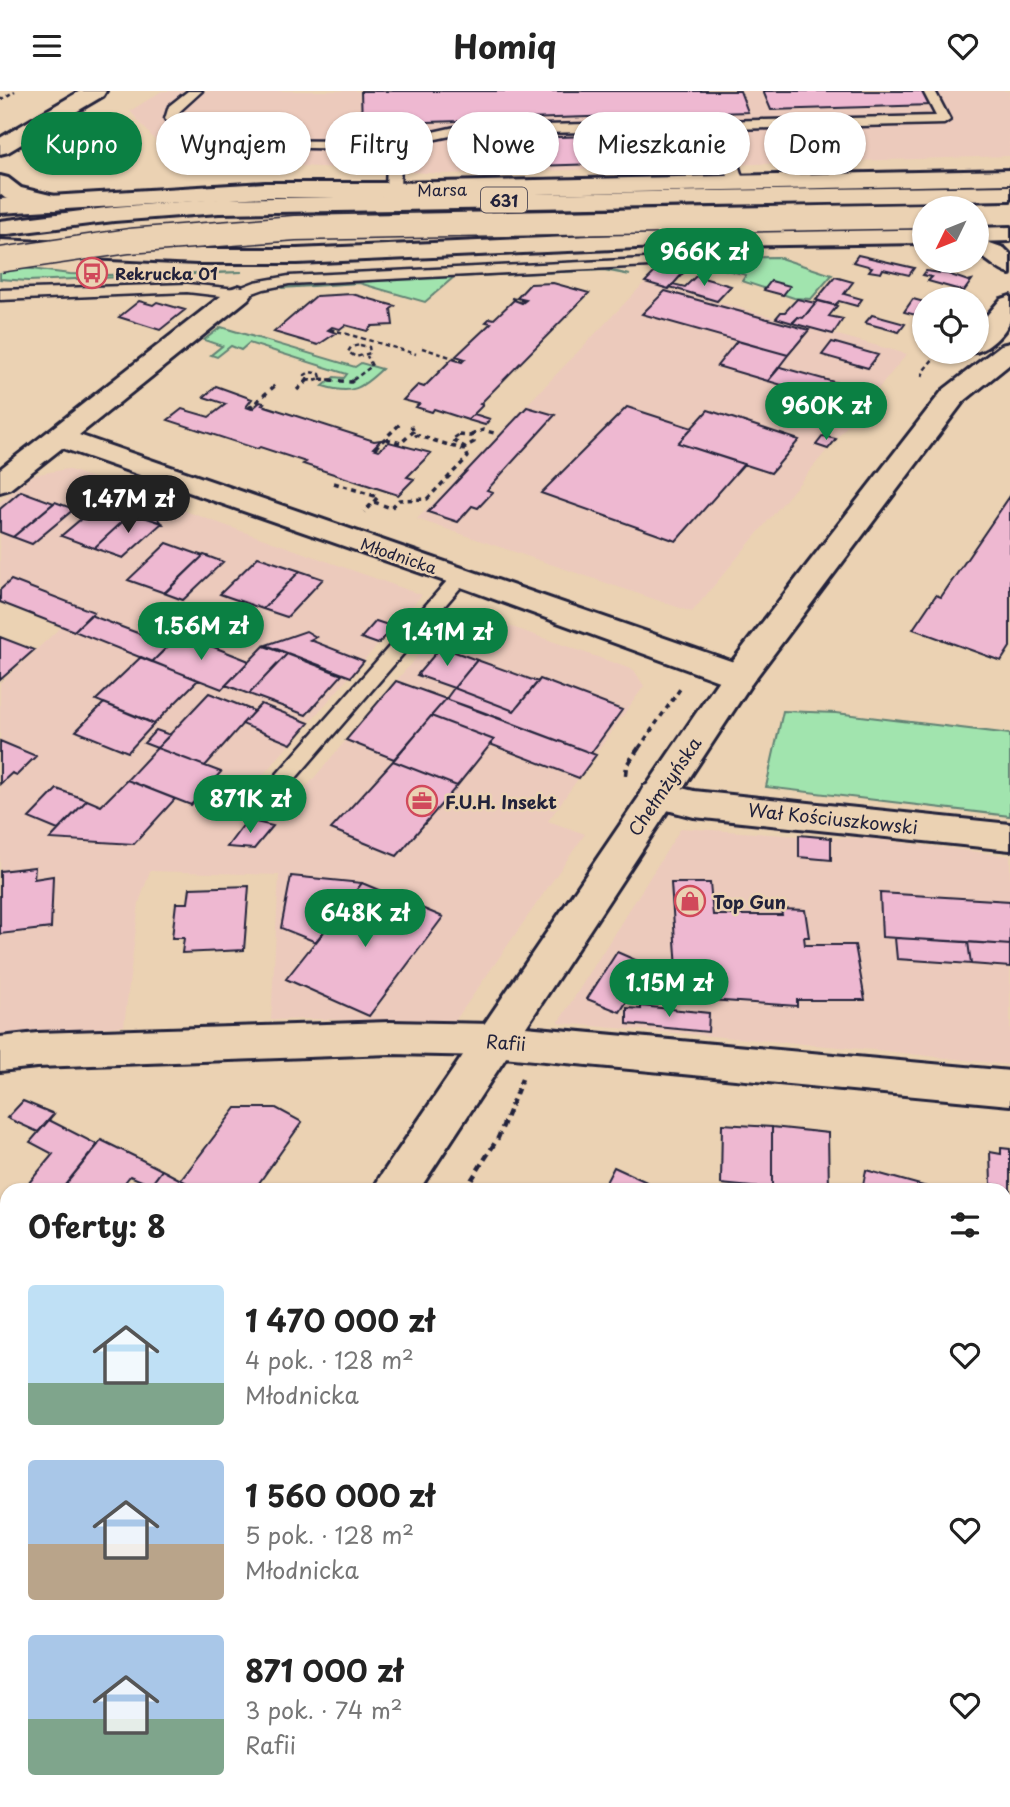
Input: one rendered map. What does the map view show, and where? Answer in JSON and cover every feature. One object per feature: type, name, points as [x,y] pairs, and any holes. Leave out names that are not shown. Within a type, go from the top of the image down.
[{"type":"main road","points":[[4,149],[95,91]]},
{"type":"main road","name":"Marsa","points":[[0,206],[185,193],[1010,177]]},
{"type":"main road","points":[[0,183],[13,193],[55,203]]},
{"type":"main road","name":"631","points":[[0,228],[114,214],[219,207],[1010,193]]},
{"type":"main road","points":[[989,215],[1010,215]]},
{"type":"main road","name":"631","points":[[0,260],[129,241],[295,229],[912,216]]},
{"type":"main road","points":[[989,235],[1010,234]]},
{"type":"main road","points":[[0,247],[197,256],[275,256],[660,240],[912,236]]},
{"type":"main road","points":[[989,250],[1010,267]]},
{"type":"main road","points":[[0,483],[239,294]]},
{"type":"main road","points":[[989,329],[1010,304]]},
{"type":"main road","name":"Chełmżyńska","points":[[400,1183],[739,676],[953,396],[1010,351]]},
{"type":"main road","name":"Chełmżyńska","points":[[953,396],[962,364]]},
{"type":"main road","name":"Młodnicka","points":[[58,437],[461,576],[739,676]]},
{"type":"main road","name":"Wał Kościuszkowski","points":[[657,795],[694,804],[1010,837]]},
{"type":"main road","name":"Rafii","points":[[0,1054],[37,1050],[376,1039],[493,1040],[1010,1088]]},
{"type":"lane","points":[[196,91],[174,109],[171,119],[181,132],[200,141],[251,145],[325,145]]},
{"type":"lane","points":[[750,124],[944,120],[929,91]]},
{"type":"lane","points":[[433,136],[455,131],[573,128]]},
{"type":"lane","points":[[393,175],[393,190]]},
{"type":"lane","points":[[735,175],[737,183]]},
{"type":"lane","points":[[0,295],[187,288],[239,294],[260,285],[289,280],[645,263]]},
{"type":"lane","points":[[270,795],[461,576]]},
{"type":"path","points":[[0,100],[15,91]]},
{"type":"path","points":[[330,329],[416,354]]},
{"type":"path","points":[[358,338],[360,345]]},
{"type":"path","points":[[367,356],[356,357],[348,352],[351,347],[360,345],[370,349],[384,345]]},
{"type":"path","points":[[422,348],[463,361]]},
{"type":"path","points":[[367,356],[370,349]]},
{"type":"path","points":[[297,390],[308,380],[350,382],[372,366],[367,356]]},
{"type":"path","points":[[308,380],[304,376],[310,372],[320,374],[320,379]]},
{"type":"path","points":[[249,408],[277,384]]},
{"type":"path","points":[[375,448],[401,423]]},
{"type":"path","points":[[374,502],[391,508],[399,500],[427,499],[468,457],[465,450],[457,446],[416,435],[411,426]]},
{"type":"path","points":[[470,435],[475,439],[474,442],[465,446],[457,446],[453,442],[455,436],[470,435],[483,430],[494,433]]},
{"type":"path","points":[[385,438],[401,443],[414,431]]},
{"type":"path","points":[[334,483],[378,497],[341,535]]},
{"type":"path","points":[[469,1183],[498,1138],[524,1074]]},
{"type":"shaded area","points":[[162,91],[1009,91],[1010,156],[866,161],[866,112],[764,112],[764,164],[750,164],[750,112],[573,112],[573,170],[559,170],[559,112],[447,112],[446,174],[433,173],[433,112],[325,112],[325,167],[311,167],[311,112],[156,112],[156,141],[142,125],[142,112],[130,111]]},
{"type":"shaded area","points":[[645,282],[907,354],[692,612],[417,519]]},
{"type":"shaded area","points":[[67,469],[422,595],[253,786],[291,805],[458,608],[634,670],[644,686],[548,821],[585,834],[453,1024],[271,1020],[279,875],[150,871],[139,903],[124,1026],[0,1035],[0,683],[62,626],[0,602],[0,502],[33,475]]},
{"type":"shaded area","points":[[681,828],[867,838],[1010,856],[1010,1065],[875,1050],[558,1023]]},
{"type":"green space","points":[[777,257],[832,275],[811,299],[794,298],[742,281],[746,275],[684,258]]},
{"type":"green space","points":[[0,265],[70,274],[242,272],[28,281],[0,279]]},
{"type":"green space","points":[[604,269],[630,275],[604,270],[454,277],[425,302],[359,283],[282,288],[280,284]]},
{"type":"green space","points":[[221,327],[355,367],[361,363],[382,369],[362,386],[349,390],[333,389],[323,386],[334,377],[344,378],[347,374],[249,343],[241,350],[231,346],[217,357],[211,355],[222,346],[204,340]]},
{"type":"green space","points":[[783,711],[836,713],[1010,734],[1010,816],[766,787]]},
{"type":"building","points":[[361,91],[740,91],[748,112],[573,112],[573,117],[559,118],[559,112],[447,112],[447,121],[433,122],[433,112],[362,112]]},
{"type":"building","points":[[763,91],[923,91],[931,105],[771,110]]},
{"type":"building","points":[[559,137],[573,137],[573,165],[559,165]]},
{"type":"building","points":[[858,255],[912,268],[912,271],[909,275],[883,269],[881,273],[869,271],[872,267],[853,262]]},
{"type":"building","points":[[661,266],[684,272],[669,289],[645,282]]},
{"type":"building","points":[[941,273],[972,280],[967,287],[950,287],[928,281],[932,277],[923,275]]},
{"type":"building","points":[[696,276],[731,286],[717,301],[670,287],[673,284],[685,287]]},
{"type":"building","points":[[835,277],[853,282],[844,294],[862,299],[857,306],[839,301],[835,305],[816,300]]},
{"type":"building","points":[[771,281],[790,286],[783,295],[764,290]]},
{"type":"building","points":[[553,283],[589,293],[480,404],[483,405],[468,420],[434,409],[432,412],[416,407],[419,404],[403,400],[418,385],[424,387],[452,359],[462,362],[465,359],[456,356],[491,323],[486,322],[490,318],[494,319],[514,300],[522,303],[526,300],[517,298],[530,284]]},
{"type":"building","points":[[665,291],[809,330],[788,355],[642,314]]},
{"type":"building","points":[[352,294],[395,306],[391,309],[393,325],[372,326],[367,331],[345,325],[340,329],[332,327],[328,330],[336,333],[318,345],[274,332],[316,296]]},
{"type":"building","points":[[797,299],[815,303],[803,318],[798,317],[793,323],[776,318],[781,312],[785,312]]},
{"type":"building","points":[[912,300],[912,314],[904,312]]},
{"type":"building","points":[[139,301],[153,305],[157,302],[185,310],[160,330],[119,317]]},
{"type":"building","points":[[818,301],[837,306],[829,316],[843,319],[833,334],[792,323],[798,317],[803,318]]},
{"type":"building","points":[[872,315],[905,324],[899,332],[865,323]]},
{"type":"building","points":[[737,341],[788,355],[768,381],[717,366]]},
{"type":"building","points":[[832,342],[878,355],[868,368],[822,355]]},
{"type":"building","points":[[780,367],[870,392],[871,395],[861,408],[768,381]]},
{"type":"building","points":[[216,386],[252,399],[246,407],[252,409],[260,402],[264,403],[262,405],[374,441],[381,440],[373,448],[379,450],[389,442],[431,453],[407,477],[414,479],[398,495],[260,447],[257,449],[168,420],[182,409],[209,417],[226,404],[204,397]]},
{"type":"building","points":[[805,393],[858,410],[849,421],[795,404]]},
{"type":"building","points":[[527,407],[555,415],[487,490],[493,492],[478,508],[472,506],[458,522],[428,512]]},
{"type":"building","points":[[627,407],[692,428],[678,443],[744,464],[676,541],[541,493]]},
{"type":"building","points":[[708,410],[799,440],[771,473],[678,443]]},
{"type":"building","points":[[474,414],[490,419],[485,425],[468,420]]},
{"type":"building","points":[[823,436],[836,439],[828,449],[816,445]]},
{"type":"building","points":[[116,488],[156,502],[168,515],[157,517],[162,523],[101,502]]},
{"type":"building","points":[[21,491],[54,503],[13,537],[0,532],[0,509]]},
{"type":"building","points":[[1010,496],[1010,647],[1001,661],[913,629],[936,595],[941,597]]},
{"type":"building","points":[[55,502],[74,509],[32,544],[13,537]]},
{"type":"building","points":[[101,502],[132,513],[94,548],[61,536]]},
{"type":"building","points":[[132,513],[162,523],[123,558],[94,548]]},
{"type":"building","points":[[167,543],[203,556],[165,593],[128,580]]},
{"type":"building","points":[[204,555],[223,562],[183,600],[164,593]]},
{"type":"building","points":[[258,557],[300,571],[263,609],[220,594]]},
{"type":"building","points":[[300,571],[323,579],[287,617],[263,609]]},
{"type":"building","points":[[11,580],[94,612],[74,631],[0,602],[0,590]]},
{"type":"building","points":[[90,615],[169,645],[152,662],[74,631]]},
{"type":"building","points":[[376,621],[394,627],[378,644],[361,638]]},
{"type":"building","points":[[306,631],[316,637],[310,640],[364,661],[351,677],[266,645]]},
{"type":"building","points":[[181,634],[249,661],[222,689],[152,662]]},
{"type":"building","points":[[0,637],[34,650],[0,680]]},
{"type":"building","points":[[264,646],[287,654],[249,694],[226,685]]},
{"type":"building","points":[[441,647],[477,660],[454,688],[417,675]]},
{"type":"building","points":[[287,654],[342,675],[306,715],[249,694]]},
{"type":"building","points":[[141,657],[198,680],[154,724],[96,700]]},
{"type":"building","points":[[477,660],[538,682],[514,711],[454,688]]},
{"type":"building","points":[[540,679],[622,710],[591,753],[446,699],[454,688],[514,711]]},
{"type":"building","points":[[396,681],[446,699],[394,759],[346,740]]},
{"type":"building","points":[[209,693],[254,711],[205,766],[157,748]]},
{"type":"building","points":[[446,699],[596,755],[579,778],[490,744],[494,740],[431,716]]},
{"type":"building","points":[[104,703],[154,724],[128,752],[76,731]]},
{"type":"building","points":[[261,704],[309,723],[291,744],[242,724]]},
{"type":"building","points":[[431,716],[494,740],[457,786],[393,761]]},
{"type":"building","points":[[156,730],[170,735],[157,748],[144,743]]},
{"type":"building","points":[[0,741],[36,756],[17,775],[12,773],[0,784]]},
{"type":"building","points":[[157,748],[221,772],[191,805],[127,780]]},
{"type":"building","points":[[393,761],[457,786],[397,856],[331,829]]},
{"type":"building","points":[[127,780],[175,799],[134,844],[50,839],[87,800],[101,806]]},
{"type":"building","points":[[57,789],[87,800],[58,830],[29,818]]},
{"type":"building","points":[[247,820],[273,826],[254,849],[227,847]]},
{"type":"building","points":[[799,835],[831,838],[831,860],[799,857]]},
{"type":"building","points":[[35,867],[34,879],[53,876],[51,928],[0,934],[0,871]]},
{"type":"building","points":[[291,876],[362,883],[316,942],[281,928]]},
{"type":"building","points":[[362,883],[443,917],[369,1016],[286,979]]},
{"type":"building","points":[[671,883],[710,883],[713,915],[782,915],[781,909],[805,910],[809,937],[804,937],[805,945],[855,945],[865,1000],[797,1000],[797,1006],[679,998]]},
{"type":"building","points":[[249,886],[244,950],[182,953],[184,938],[172,938],[176,903],[188,903],[190,888]]},
{"type":"building","points":[[880,893],[1010,901],[1010,945],[882,937]]},
{"type":"building","points":[[895,938],[968,942],[971,964],[897,959]]},
{"type":"building","points":[[968,942],[1010,945],[1010,967],[971,964]]},
{"type":"building","points":[[617,952],[649,966],[620,1012],[587,999]]},
{"type":"building","points":[[641,1006],[709,1013],[708,1032],[627,1024],[627,1008],[641,1009]]},
{"type":"building","points":[[23,1101],[54,1114],[38,1132],[7,1118]]},
{"type":"building","points":[[236,1108],[276,1108],[302,1122],[259,1183],[187,1183],[181,1180]]},
{"type":"building","points":[[49,1120],[98,1145],[67,1183],[29,1183],[53,1154],[30,1142]]},
{"type":"building","points":[[722,1124],[772,1127],[772,1183],[721,1183]]},
{"type":"building","points":[[772,1127],[828,1133],[829,1183],[772,1183]]},
{"type":"building","points":[[101,1140],[162,1170],[152,1183],[130,1176],[124,1183],[67,1183]]},
{"type":"building","points":[[1001,1148],[1010,1149],[1010,1183],[991,1183],[990,1152],[1001,1154]]},
{"type":"building","points":[[614,1167],[649,1183],[606,1183]]},
{"type":"building","points":[[162,1170],[187,1183],[152,1183]]},
{"type":"building","points":[[866,1170],[913,1183],[863,1183]]},
{"type":"place","name":"Rekrucka 01","points":[[92,273]]},
{"type":"place","name":"F.U.H. Insekt","points":[[422,801]]},
{"type":"place","name":"Top Gun","points":[[690,901]]}]
